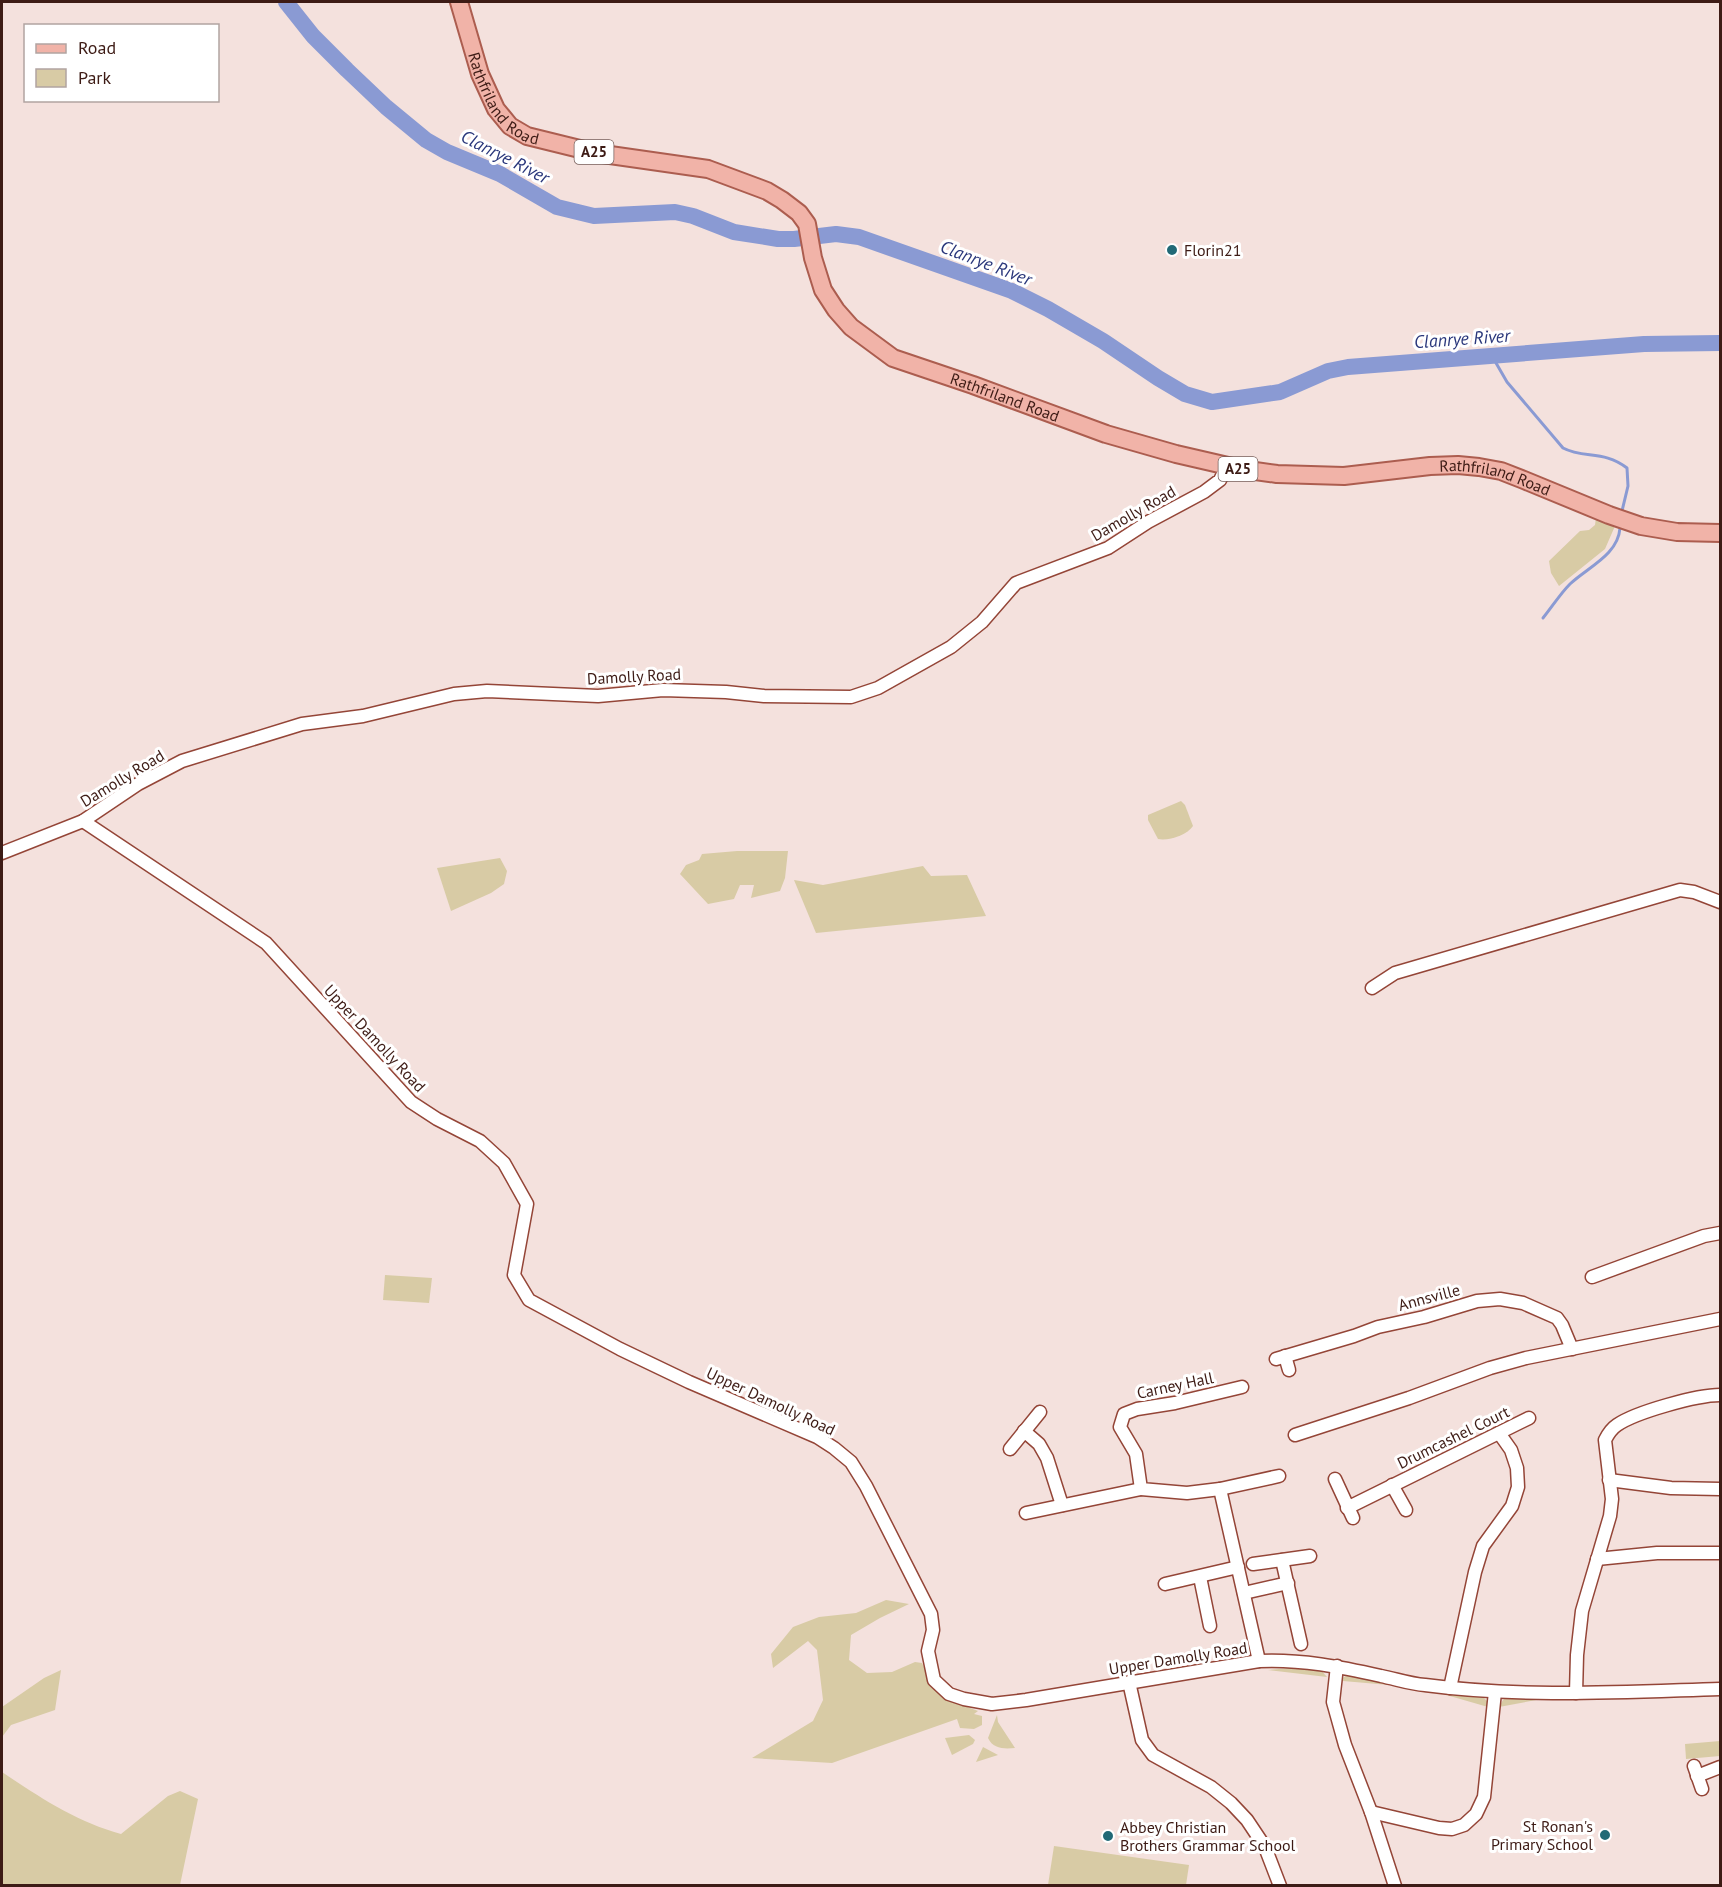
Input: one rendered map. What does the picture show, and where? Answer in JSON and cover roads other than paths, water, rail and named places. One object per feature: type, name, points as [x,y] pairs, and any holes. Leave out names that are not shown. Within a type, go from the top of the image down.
[{"type":"main road","name":"Rathfriland Road","points":[[459,2],[480,74],[496,109],[510,126],[527,136],[596,153],[708,169],[767,191],[793,207],[804,218],[823,290],[836,310],[851,327],[893,358],[983,388],[1106,434],[1227,466],[1307,476],[1344,476],[1449,465],[1479,467],[1501,471],[1641,526],[1668,531],[1720,533]]},
{"type":"street","name":"Damolly Road","points":[[2,853],[83,821],[138,784],[182,762],[302,724],[363,716],[454,694],[487,691],[598,696],[663,690],[851,697],[878,688],[951,647],[982,622],[1016,583],[1108,548],[1204,492],[1220,480],[1227,466]]},
{"type":"street","name":"Upper Damolly Road","points":[[83,821],[148,867],[266,944],[411,1102],[437,1119],[480,1141],[504,1163],[527,1204],[514,1275],[528,1300],[620,1349],[689,1382],[817,1437],[850,1462],[866,1486],[931,1614],[933,1630],[928,1651],[934,1680],[949,1694],[992,1704],[1260,1661],[1285,1660],[1337,1666],[1423,1685],[1495,1692],[1576,1693],[1720,1689]]},
{"type":"street","points":[[1372,987],[1395,973],[1680,890],[1694,892],[1720,902]]},
{"type":"street","points":[[1592,1277],[1704,1236],[1720,1233]]},
{"type":"street","name":"Annsville","points":[[1289,1370],[1281,1357],[1378,1327],[1425,1317],[1477,1301],[1500,1299],[1523,1303],[1557,1318],[1572,1349]]},
{"type":"street","points":[[1294,1435],[1409,1398],[1490,1368],[1526,1358],[1720,1318]]},
{"type":"street","name":"Carney Hall","points":[[1142,1489],[1136,1454],[1120,1426],[1124,1414],[1137,1409],[1175,1403],[1242,1387]]},
{"type":"street","points":[[1576,1693],[1582,1611],[1610,1516],[1612,1500],[1605,1440],[1609,1432],[1618,1425],[1667,1406],[1720,1395]]},
{"type":"street","points":[[1010,1449],[1040,1412]]},
{"type":"street","name":"Drumcashel Court","points":[[1335,1479],[1350,1513],[1392,1485],[1529,1418]]},
{"type":"street","points":[[1024,1431],[1039,1444],[1047,1458],[1062,1505]]},
{"type":"street","points":[[1450,1688],[1475,1572],[1483,1546],[1512,1506],[1518,1487],[1517,1468],[1511,1450],[1499,1433]]},
{"type":"street","points":[[1026,1513],[1142,1489],[1187,1492],[1220,1489],[1279,1476]]},
{"type":"street","points":[[1609,1480],[1671,1488],[1720,1489]]},
{"type":"street","name":"Drumcashel Court","points":[[1392,1485],[1406,1510]]},
{"type":"street","points":[[1220,1489],[1260,1661]]},
{"type":"street","points":[[1597,1559],[1657,1553],[1720,1553]]},
{"type":"street","points":[[1253,1564],[1310,1556]]},
{"type":"street","points":[[1282,1560],[1301,1644]]},
{"type":"street","points":[[1165,1584],[1238,1568]]},
{"type":"street","points":[[1200,1577],[1210,1626]]},
{"type":"street","points":[[1244,1593],[1288,1583]]},
{"type":"street","points":[[1337,1666],[1333,1702],[1345,1745],[1371,1812],[1395,1886]]},
{"type":"street","points":[[1129,1682],[1143,1740],[1148,1748],[1154,1755],[1211,1787],[1231,1803],[1247,1820],[1265,1848],[1280,1886]]},
{"type":"street","points":[[1371,1812],[1438,1828],[1452,1829],[1464,1825],[1476,1814],[1484,1797],[1495,1692]]},
{"type":"street","points":[[1702,1789],[1696,1771],[1720,1767]]},
{"type":"waterway","name":"Clanrye River","points":[[286,2],[313,36],[347,70],[386,107],[426,140],[447,152],[500,174],[557,207],[594,216],[675,212],[693,216],[734,232],[778,239],[836,234],[859,237],[1012,291],[1103,341],[1185,394],[1212,402],[1280,392],[1328,371],[1348,367],[1644,344],[1720,343]]},
{"type":"waterway","points":[[1492,356],[1507,382],[1563,448],[1610,459],[1627,468],[1628,486],[1622,511]]},
{"type":"waterway","points":[[1543,618],[1570,584],[1601,560],[1614,546],[1620,528]]},
{"type":"place","name":"Florin21","points":[[1172,250]]},
{"type":"place","name":"St Ronan's Primary School","points":[[1605,1835]]},
{"type":"place","name":"Abbey Christian Brothers Grammar School","points":[[1108,1836]]}]
